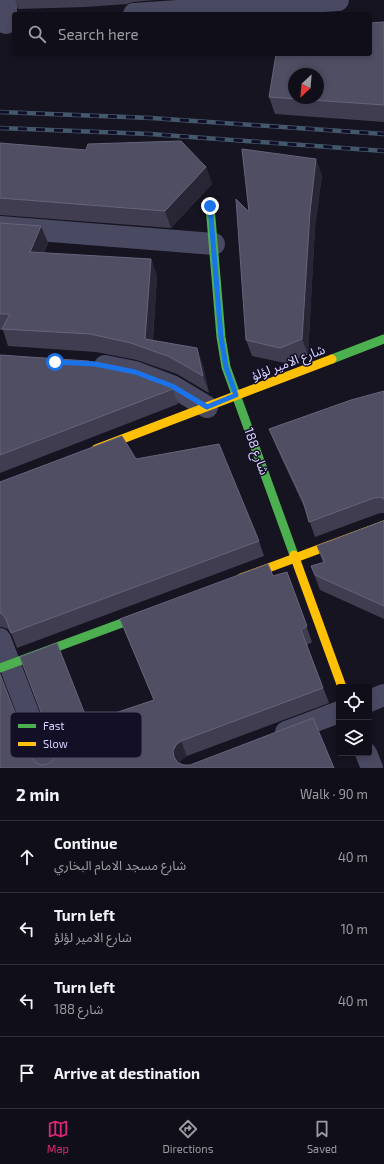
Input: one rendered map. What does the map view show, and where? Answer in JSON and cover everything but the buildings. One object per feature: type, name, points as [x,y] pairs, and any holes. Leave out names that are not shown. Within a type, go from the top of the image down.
[{"type":"street","points":[[6,0],[7,23]]},
{"type":"street","points":[[163,12],[338,0]]},
{"type":"street","name":"شارع 188","points":[[210,206],[221,337],[226,367],[341,684]]},
{"type":"street","points":[[0,227],[214,244]]},
{"type":"street","name":"شارع الامير لؤلؤ","points":[[88,452],[384,339]]},
{"type":"street","points":[[88,364],[135,372],[172,386],[207,407]]},
{"type":"street","points":[[232,581],[384,525]]},
{"type":"street","points":[[5,666],[160,609]]},
{"type":"street","points":[[0,639],[5,666],[25,712]]},
{"type":"street","points":[[372,700],[384,695]]},
{"type":"street","points":[[265,740],[336,713]]},
{"type":"street","points":[[367,756],[372,768]]},
{"type":"street","points":[[45,758],[49,768]]},
{"type":"railway","points":[[0,112],[151,118],[384,134]]},
{"type":"railway","points":[[0,128],[150,134],[384,151]]},
{"type":"traffic: fast","points":[[210,206],[221,337],[226,367],[294,555]]},
{"type":"traffic: fast","points":[[332,359],[384,339]]},
{"type":"traffic: fast","points":[[0,668],[149,613]]},
{"type":"traffic: slow","points":[[96,449],[332,359]]},
{"type":"traffic: slow","points":[[241,578],[384,525]]},
{"type":"traffic: slow","points":[[294,555],[341,684]]},
{"type":"route","points":[[55,362],[95,364],[135,372],[172,386],[207,407],[236,395],[226,367],[221,337],[210,206]]}]
